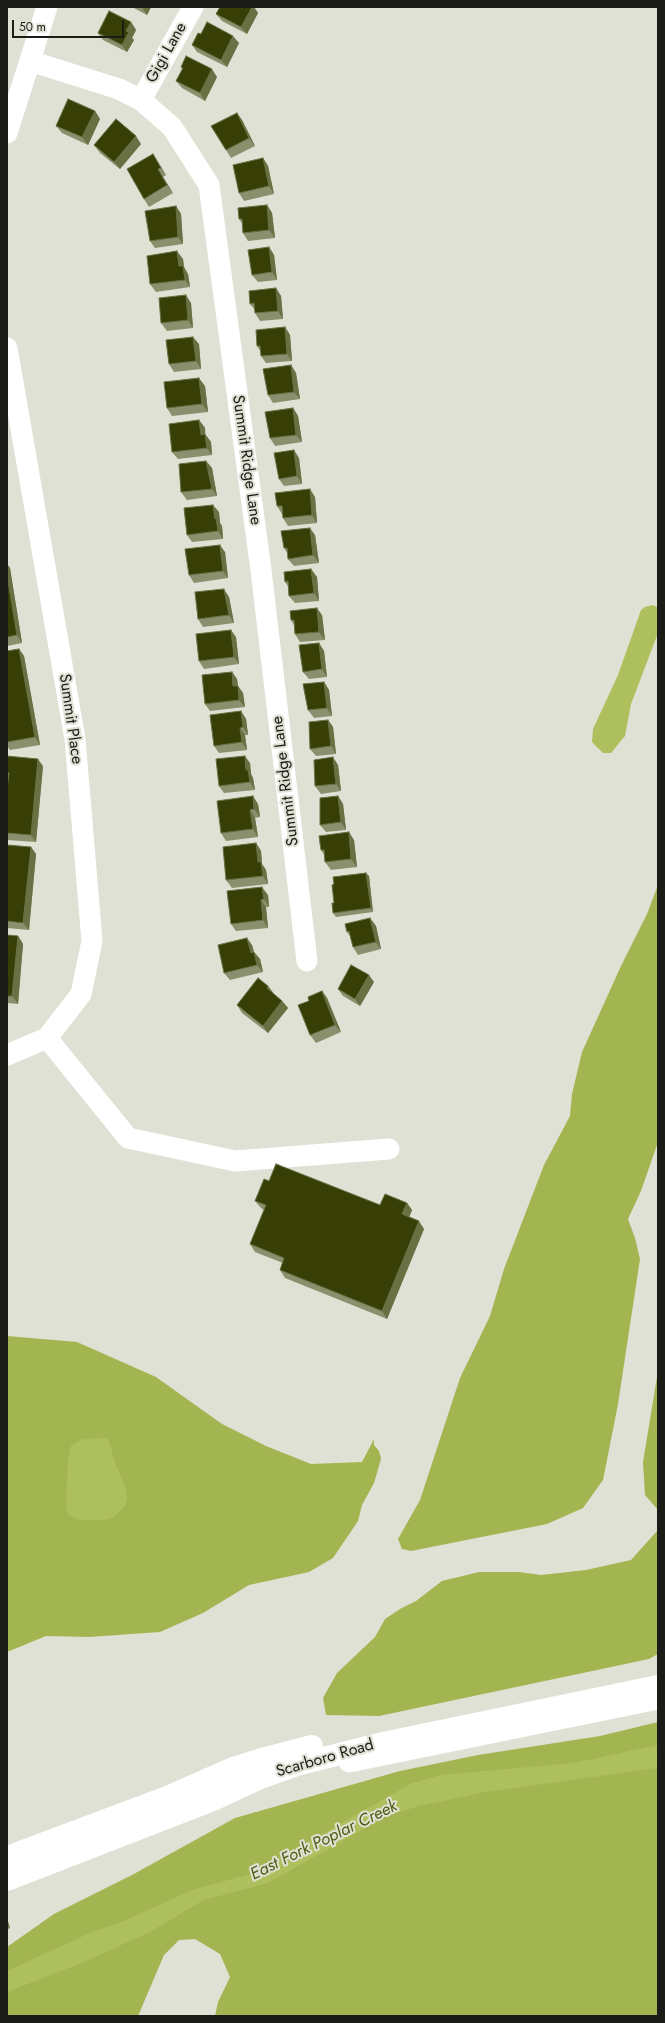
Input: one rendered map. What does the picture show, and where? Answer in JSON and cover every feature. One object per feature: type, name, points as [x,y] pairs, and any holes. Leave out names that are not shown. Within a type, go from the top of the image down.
[{"type":"main road","name":"Scarboro Road","points":[[7,1857],[109,1819],[233,1768],[262,1758],[658,1674]]},
{"type":"main road","name":"Scarboro Road","points":[[7,1880],[213,1800],[279,1771],[340,1753],[658,1686]]},
{"type":"street","points":[[7,133],[47,7]]},
{"type":"street","name":"Gigi Lane","points":[[141,100],[193,7]]},
{"type":"street","name":"Summit Ridge Lane","points":[[30,61],[119,89],[141,100],[172,127],[208,185],[262,578],[307,961]]},
{"type":"street","name":"Summit Place","points":[[7,348],[75,739],[92,940],[81,994],[47,1038],[7,1055]]},
{"type":"street","points":[[47,1038],[128,1138],[236,1161],[389,1149]]},
{"type":"street","points":[[213,1800],[322,1768],[658,1698]]},
{"type":"shaded area","points":[[658,885],[658,1142],[641,1191],[628,1219],[635,1238],[640,1259],[618,1404],[603,1480],[583,1508],[547,1524],[411,1551],[402,1549],[398,1539],[420,1500],[460,1378],[490,1316],[504,1269],[544,1165],[570,1116],[572,1094],[582,1052],[621,966],[647,914]]},
{"type":"shaded area","points":[[7,1336],[77,1342],[156,1377],[222,1424],[266,1446],[311,1464],[362,1462],[374,1439],[374,1445],[379,1451],[381,1459],[374,1483],[362,1505],[358,1521],[333,1558],[309,1572],[249,1585],[203,1613],[160,1632],[89,1637],[46,1636],[7,1652]]},
{"type":"shaded area","points":[[658,1371],[658,1510],[645,1495],[643,1462]]},
{"type":"shaded area","points":[[658,1517],[658,1654],[649,1659],[379,1716],[326,1715],[323,1698],[337,1673],[375,1637],[385,1619],[416,1601],[442,1581],[479,1572],[519,1572],[541,1575],[586,1570],[631,1560],[657,1531]]},
{"type":"shaded area","points":[[658,1722],[658,2016],[215,2016],[218,2002],[230,1977],[220,1954],[195,1939],[179,1940],[164,1955],[138,2016],[7,2016],[7,1947],[54,1914],[132,1875],[235,1818],[400,1771],[478,1755],[600,1736]]},
{"type":"water","points":[[653,605],[658,608],[658,633],[631,704],[625,736],[611,753],[603,753],[592,742],[593,729],[618,675],[641,610],[645,607]]},
{"type":"water","points":[[82,1439],[108,1439],[125,1487],[127,1497],[125,1506],[113,1518],[104,1520],[78,1520],[68,1514],[66,1508],[68,1460],[71,1446]]},
{"type":"water","name":"East Fork Poplar Creek","points":[[658,1745],[658,1768],[485,1792],[419,1806],[387,1816],[268,1883],[204,1900],[150,1932],[84,1962],[7,1992],[7,1971],[92,1932],[124,1921],[192,1890],[254,1873],[410,1784],[441,1775],[574,1763]]},
{"type":"building","points":[[220,7],[252,7],[241,27],[216,14]]},
{"type":"building","points":[[109,11],[131,22],[126,31],[129,32],[122,45],[98,33]]},
{"type":"building","points":[[207,22],[233,36],[221,60],[192,45],[198,33],[201,34]]},
{"type":"building","points":[[186,56],[212,69],[200,93],[176,81],[183,68],[181,67]]},
{"type":"building","points":[[68,99],[95,111],[82,137],[56,126]]},
{"type":"building","points":[[237,113],[249,138],[226,150],[211,126]]},
{"type":"building","points":[[116,119],[136,136],[114,162],[94,145]]},
{"type":"building","points":[[153,154],[161,168],[158,169],[167,185],[144,199],[127,169]]},
{"type":"building","points":[[263,158],[269,186],[239,193],[233,165]]},
{"type":"building","points":[[267,205],[269,230],[243,233],[242,219],[239,219],[238,208]]},
{"type":"building","points":[[176,206],[178,237],[150,241],[145,211]]},
{"type":"building","points":[[269,247],[272,272],[252,275],[248,250]]},
{"type":"building","points":[[177,251],[179,266],[183,266],[185,280],[150,284],[147,256]]},
{"type":"building","points":[[276,288],[278,311],[255,313],[254,303],[250,304],[249,291]]},
{"type":"building","points":[[186,295],[188,320],[161,323],[159,298]]},
{"type":"building","points":[[285,327],[287,354],[261,356],[260,346],[257,346],[256,330]]},
{"type":"building","points":[[193,337],[196,361],[169,364],[166,340]]},
{"type":"building","points":[[291,365],[294,392],[268,395],[263,369]]},
{"type":"building","points":[[199,378],[202,404],[167,408],[164,382]]},
{"type":"building","points":[[293,408],[296,435],[270,438],[265,412]]},
{"type":"building","points":[[199,420],[201,435],[205,434],[207,448],[172,452],[169,424]]},
{"type":"building","points":[[294,450],[297,476],[279,479],[274,453]]},
{"type":"building","points":[[206,461],[212,489],[181,492],[179,464]]},
{"type":"building","points":[[310,489],[312,515],[283,518],[282,506],[277,506],[275,493]]},
{"type":"building","points":[[213,505],[218,531],[187,535],[184,508]]},
{"type":"building","points":[[310,528],[313,555],[288,559],[287,548],[284,548],[281,531]]},
{"type":"building","points":[[220,545],[223,571],[189,575],[185,549]]},
{"type":"building","points":[[311,569],[314,593],[289,596],[288,581],[285,582],[284,572]]},
{"type":"building","points":[[7,575],[17,635],[7,637]]},
{"type":"building","points":[[224,589],[229,615],[198,619],[195,592]]},
{"type":"building","points":[[317,608],[319,632],[295,634],[294,620],[291,620],[290,611]]},
{"type":"building","points":[[231,630],[234,657],[199,661],[196,634]]},
{"type":"building","points":[[319,643],[322,669],[303,672],[299,645]]},
{"type":"building","points":[[19,649],[35,737],[7,742],[7,651]]},
{"type":"building","points":[[232,672],[233,686],[238,686],[239,700],[205,704],[202,675]]},
{"type":"building","points":[[324,682],[327,708],[308,710],[303,684]]},
{"type":"building","points":[[241,711],[243,727],[240,728],[242,742],[214,746],[210,715]]},
{"type":"building","points":[[328,720],[331,746],[310,749],[309,722]]},
{"type":"building","points":[[7,756],[38,759],[31,835],[7,833],[7,789],[9,773],[7,773]]},
{"type":"building","points":[[245,756],[246,770],[248,770],[250,782],[219,786],[216,759]]},
{"type":"building","points":[[333,757],[336,784],[315,786],[314,760]]},
{"type":"building","points":[[253,796],[254,809],[250,810],[253,829],[221,833],[217,801]]},
{"type":"building","points":[[338,796],[341,822],[320,825],[320,798]]},
{"type":"building","points":[[349,832],[351,859],[325,862],[324,850],[321,850],[319,836]]},
{"type":"building","points":[[256,843],[258,862],[261,862],[263,876],[226,880],[223,847]]},
{"type":"building","points":[[7,845],[31,847],[23,923],[7,921]]},
{"type":"building","points":[[366,873],[371,908],[333,913],[333,877]]},
{"type":"building","points":[[262,887],[264,899],[261,900],[263,920],[231,924],[227,891]]},
{"type":"building","points":[[370,918],[376,942],[353,947],[349,931],[347,932],[345,924]]},
{"type":"building","points":[[7,935],[18,936],[12,996],[7,996]]},
{"type":"building","points":[[247,938],[251,953],[254,952],[257,965],[224,973],[218,945]]},
{"type":"building","points":[[351,965],[369,975],[355,999],[338,989]]},
{"type":"building","points":[[258,978],[282,1001],[263,1026],[237,1005]]},
{"type":"building","points":[[322,991],[335,1025],[310,1035],[298,1005],[309,1001],[308,997]]},
{"type":"building","points":[[276,1164],[380,1205],[385,1194],[407,1203],[402,1214],[419,1221],[382,1311],[280,1270],[284,1258],[250,1244],[266,1205],[255,1201],[264,1179],[269,1181]]}]
